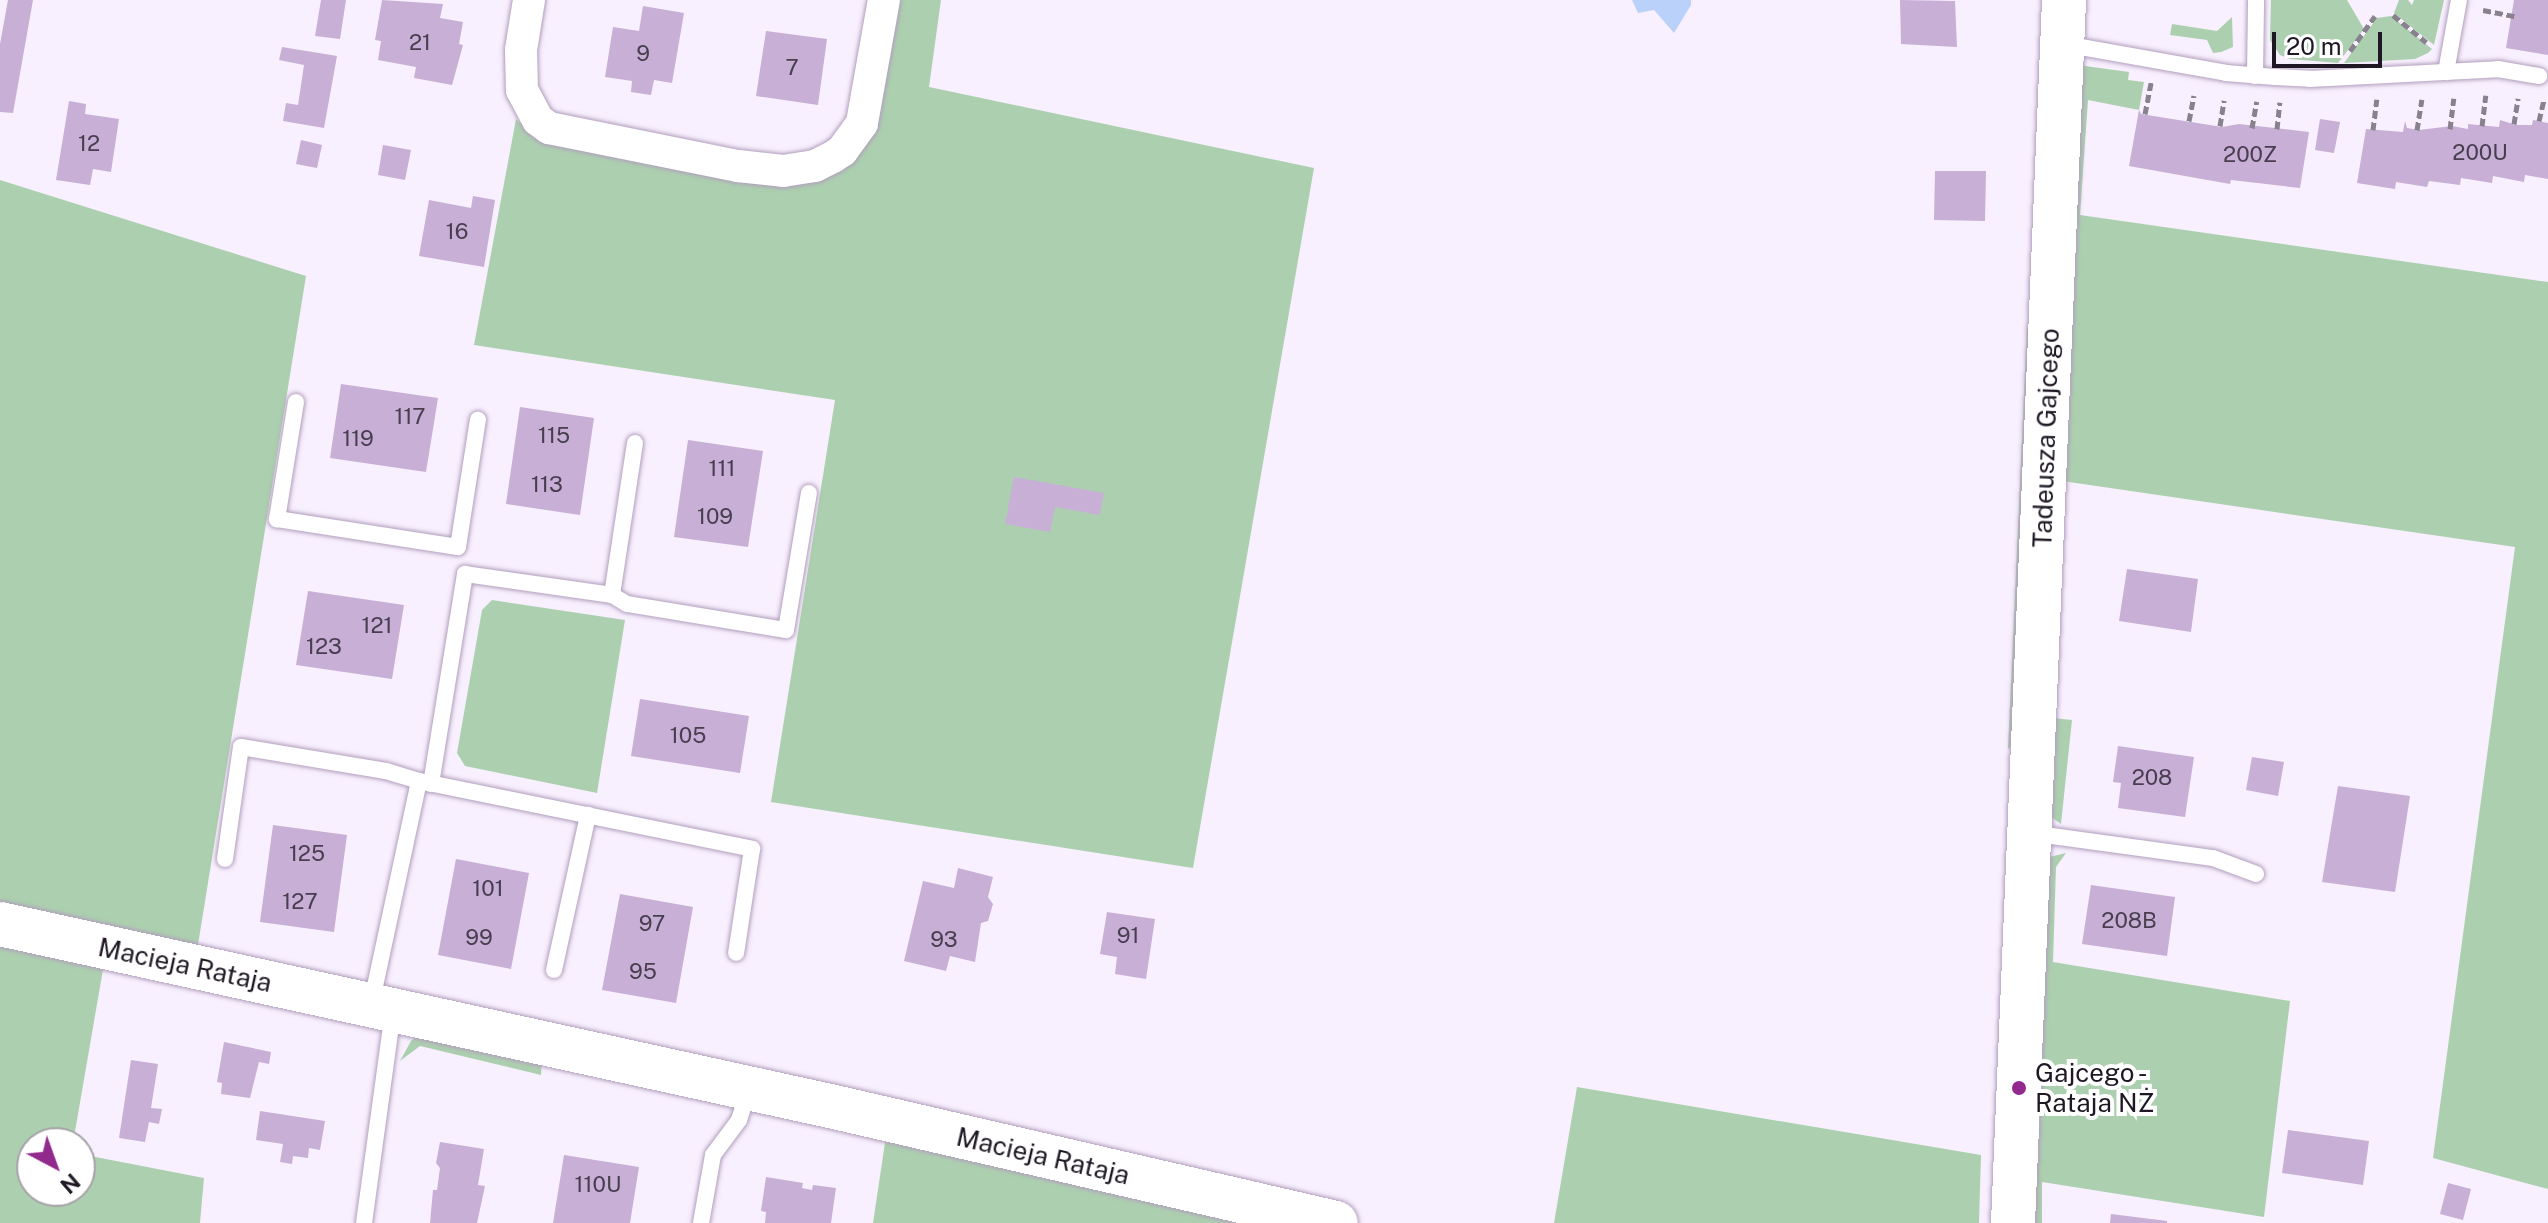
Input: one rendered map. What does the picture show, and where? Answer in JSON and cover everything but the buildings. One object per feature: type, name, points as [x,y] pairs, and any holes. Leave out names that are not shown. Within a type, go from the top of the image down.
[{"type":"street","points":[[529,0],[521,50],[522,90],[530,108],[549,128],[725,164],[783,171],[815,166],[833,157],[858,130],[866,112],[884,0]]},
{"type":"street","name":"Tadeusza Gajcego","points":[[2013,1223],[2064,0]]},
{"type":"street","name":"Macieja Rataja","points":[[0,924],[749,1088],[1336,1223]]},
{"type":"lane","points":[[2255,76],[2256,0]]},
{"type":"lane","points":[[2447,66],[2459,0]]},
{"type":"lane","points":[[2062,44],[2255,76],[2310,79],[2447,66],[2498,69],[2539,76]]},
{"type":"lane","points":[[296,402],[277,519],[458,547],[478,420]]},
{"type":"lane","points":[[612,595],[635,443]]},
{"type":"lane","points":[[465,574],[612,595],[627,604],[786,630],[809,493]]},
{"type":"lane","points":[[364,1223],[382,1008],[465,574],[446,545]]},
{"type":"lane","points":[[225,859],[241,747],[386,771],[425,782],[752,849],[736,953]]},
{"type":"lane","points":[[554,970],[588,815]]},
{"type":"lane","points":[[2029,833],[2213,858],[2256,874]]},
{"type":"lane","points":[[701,1223],[713,1155],[739,1120],[749,1088]]},
{"type":"path","points":[[2476,8],[2514,16]]},
{"type":"path","points":[[2393,15],[2447,66]]},
{"type":"path","points":[[2145,114],[2151,78]]},
{"type":"path","points":[[2189,121],[2196,86]]},
{"type":"path","points":[[2482,126],[2487,88]]},
{"type":"path","points":[[2514,124],[2520,88]]},
{"type":"path","points":[[2450,129],[2455,89]]},
{"type":"path","points":[[2220,126],[2225,91]]},
{"type":"path","points":[[2417,130],[2423,91]]},
{"type":"path","points":[[2373,130],[2378,93]]},
{"type":"path","points":[[2252,128],[2258,96]]},
{"type":"path","points":[[2277,129],[2280,98]]},
{"type":"green space","points":[[896,0],[941,0],[929,87],[1314,168],[1193,868],[771,802],[835,400],[474,345],[516,119],[534,136],[845,161]]},
{"type":"green space","points":[[2271,0],[2347,0],[2364,29],[2338,63],[2290,59],[2280,55],[2270,40]]},
{"type":"green space","points":[[2399,0],[2408,0],[2412,5],[2414,0],[2444,0],[2434,45],[2394,13]]},
{"type":"green space","points":[[2391,16],[2432,49],[2415,59],[2344,63],[2377,18]]},
{"type":"green space","points":[[2232,17],[2233,47],[2221,52],[2213,53],[2207,40],[2170,35],[2172,24],[2217,31]]},
{"type":"green space","points":[[2078,65],[2129,72],[2128,80],[2144,82],[2139,110],[2088,100],[2080,215],[2548,282],[2548,1189],[2433,1158],[2515,547],[2062,481]]},
{"type":"green space","points":[[0,180],[306,276],[197,951],[352,978],[349,984],[333,985],[0,910]]},
{"type":"green space","points":[[2027,327],[2036,335],[2018,741],[2008,749]]},
{"type":"green space","points":[[492,600],[625,620],[597,793],[465,766],[457,753],[482,610]]},
{"type":"green space","points":[[2053,718],[2072,720],[2061,824],[2047,814]]},
{"type":"green space","points":[[2066,853],[2056,867],[2053,962],[2290,1001],[2264,1217],[2042,1182],[2042,1223],[2027,1223],[2039,1132],[2045,858]]},
{"type":"green space","points":[[0,937],[105,958],[76,1127],[16,1127],[16,1207],[96,1207],[96,1157],[204,1178],[200,1223],[0,1223]]},
{"type":"green space","points":[[419,1034],[542,1057],[541,1075],[420,1046],[400,1061],[411,1041]]},
{"type":"green space","points":[[1577,1087],[1981,1155],[1979,1223],[1554,1223]]},
{"type":"green space","points":[[886,1136],[1269,1223],[873,1223]]},
{"type":"water","points":[[1632,0],[1691,0],[1691,5],[1674,33],[1654,10],[1638,13]]},
{"type":"place","name":"Gajcego - Rataja NŻ","points":[[2019,1088]]}]
